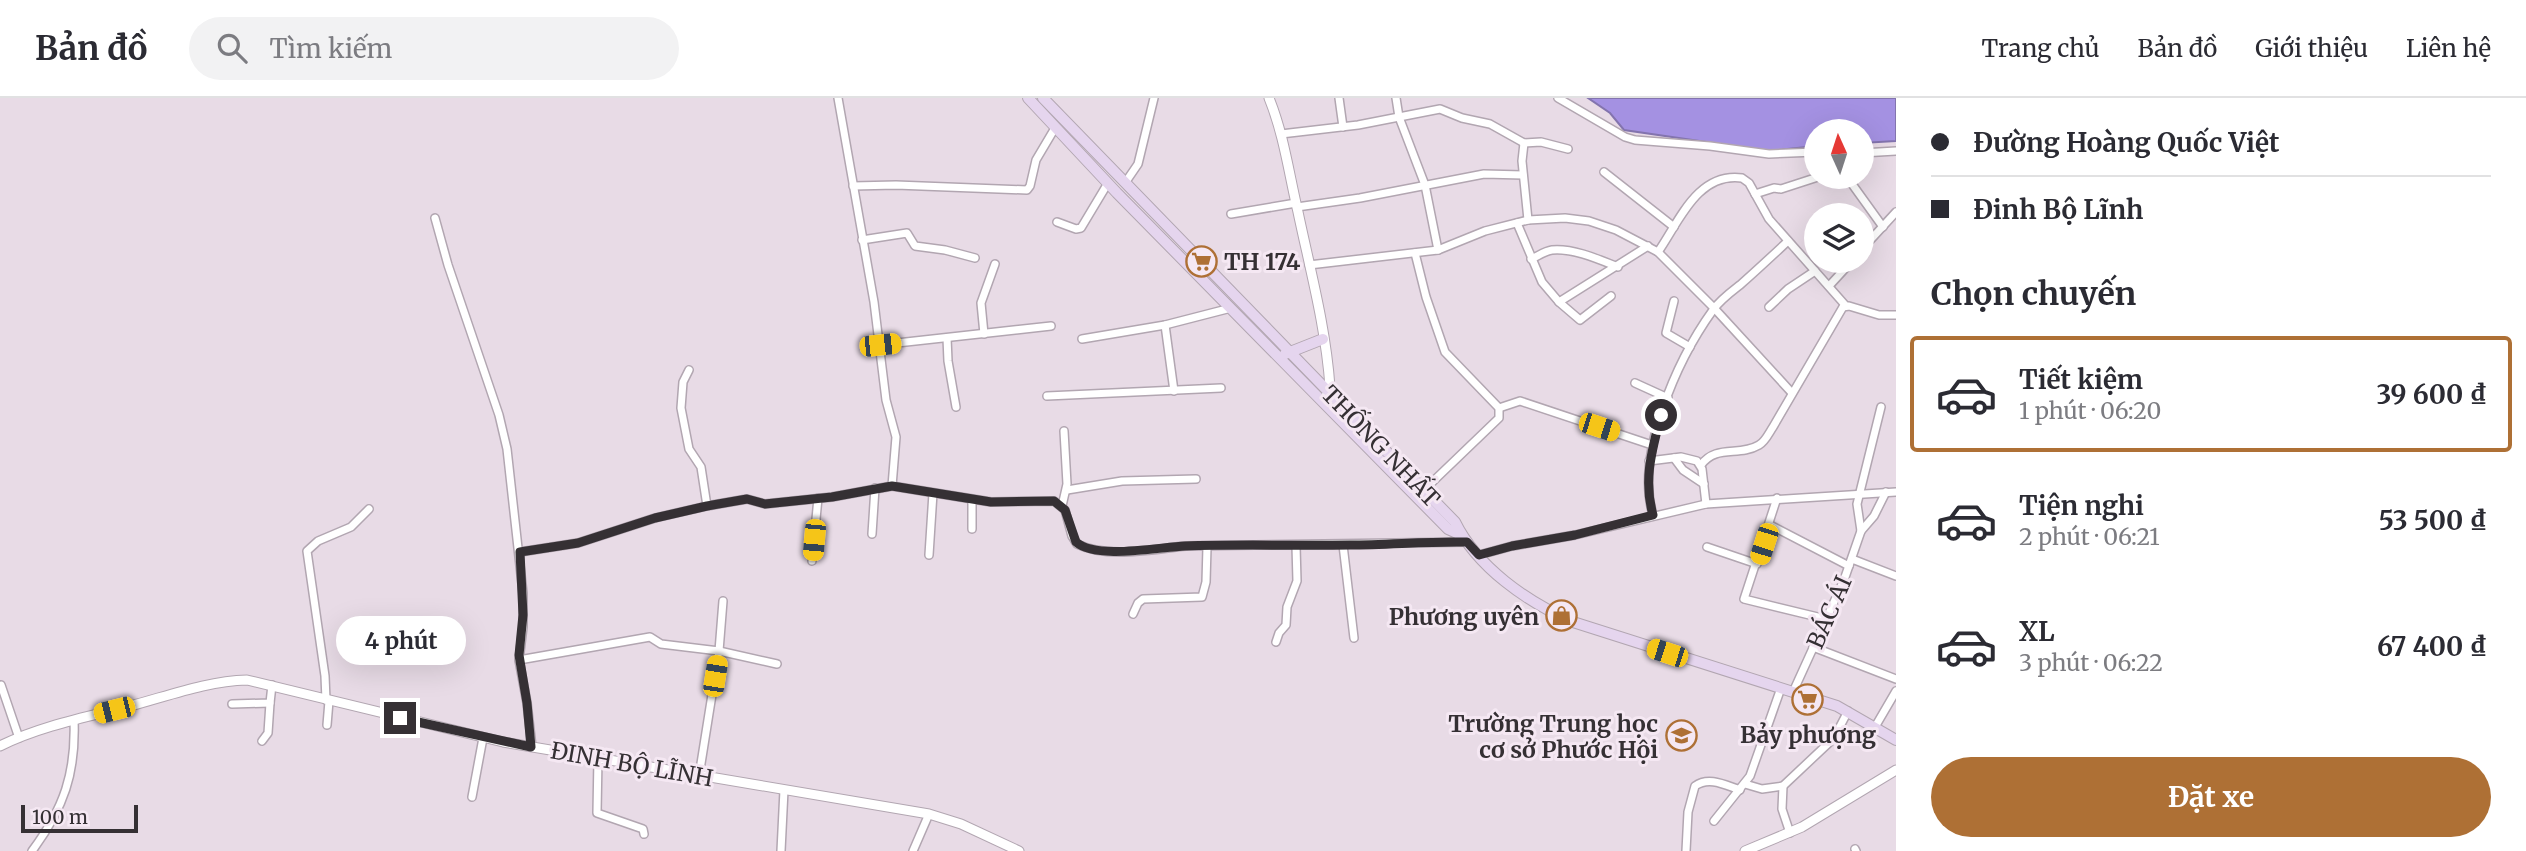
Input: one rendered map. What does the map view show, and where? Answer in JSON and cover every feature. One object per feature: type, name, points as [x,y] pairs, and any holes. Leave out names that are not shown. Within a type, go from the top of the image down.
[{"type":"main road","name":"THỐNG NHẤT","points":[[1028,98],[1321,401],[1448,529],[1464,539]]},
{"type":"main road","name":"THỐNG NHẤT","points":[[1043,98],[1455,522],[1464,539]]},
{"type":"main road","points":[[1134,210],[1143,202]]},
{"type":"main road","points":[[1279,357],[1323,339]]},
{"type":"main road","points":[[1464,539],[1507,582],[1552,612],[1573,622],[1848,711],[1896,740]]},
{"type":"street","points":[[838,98],[874,302],[886,400],[897,443],[892,486]]},
{"type":"street","points":[[1125,183],[1138,164],[1154,98]]},
{"type":"street","points":[[1269,98],[1281,134],[1323,339],[1330,392],[1321,401]]},
{"type":"street","points":[[1339,98],[1343,127]]},
{"type":"street","points":[[1396,98],[1399,117],[1425,185],[1438,250]]},
{"type":"street","points":[[1558,98],[1625,137],[1635,140],[1769,154],[1804,153]]},
{"type":"street","points":[[1281,134],[1343,127],[1444,109],[1462,118],[1490,124],[1524,143],[1541,142],[1567,149]]},
{"type":"street","points":[[853,186],[1027,190],[1036,159],[1055,128]]},
{"type":"street","points":[[1524,143],[1521,156],[1528,220]]},
{"type":"street","points":[[1874,153],[1896,152]]},
{"type":"street","points":[[1604,172],[1674,227]]},
{"type":"street","points":[[1231,214],[1494,173],[1523,175]]},
{"type":"street","points":[[1658,252],[1689,203],[1712,183],[1742,178],[1749,183],[1769,219],[1804,259]]},
{"type":"street","points":[[1755,194],[1804,182]]},
{"type":"street","points":[[1057,222],[1076,229],[1081,228],[1108,183]]},
{"type":"street","points":[[1856,189],[1883,227]]},
{"type":"street","points":[[1874,236],[1896,212]]},
{"type":"street","points":[[435,218],[448,265],[499,415],[509,457],[520,552],[523,615],[519,660],[531,747]]},
{"type":"street","points":[[1309,265],[1438,250],[1485,230],[1528,220],[1565,218],[1589,221],[1616,230],[1658,252],[1792,393]]},
{"type":"street","points":[[1517,223],[1531,259],[1547,289],[1580,320],[1611,296]]},
{"type":"street","points":[[862,240],[906,233],[915,246],[975,258]]},
{"type":"street","points":[[1653,515],[1648,488],[1652,445],[1690,347],[1714,308],[1788,241]]},
{"type":"street","points":[[1559,302],[1648,246]]},
{"type":"street","points":[[1531,259],[1560,250],[1578,253],[1618,267]]},
{"type":"street","points":[[1415,253],[1426,297],[1445,352],[1499,408],[1499,418],[1424,490]]},
{"type":"street","points":[[984,334],[981,303],[995,264]]},
{"type":"street","points":[[1769,307],[1788,289],[1812,273]]},
{"type":"street","points":[[1817,273],[1846,306],[1879,315],[1896,315]]},
{"type":"street","points":[[1829,286],[1841,273]]},
{"type":"street","points":[[1674,300],[1666,332],[1690,347]]},
{"type":"street","points":[[1701,465],[1708,456],[1718,452],[1745,450],[1760,445],[1838,313],[1846,306]]},
{"type":"street","points":[[1082,339],[1165,325],[1231,308]]},
{"type":"street","points":[[1165,325],[1174,391]]},
{"type":"street","points":[[880,345],[1051,326]]},
{"type":"street","points":[[947,338],[956,407]]},
{"type":"street","points":[[689,370],[683,382],[681,408],[689,449],[701,467],[707,506]]},
{"type":"street","points":[[1635,383],[1668,398]]},
{"type":"street","points":[[1047,396],[1221,388]]},
{"type":"street","points":[[1499,408],[1520,401],[1652,445]]},
{"type":"street","name":"BÁC ÁI","points":[[1861,531],[1857,504],[1881,407]]},
{"type":"street","points":[[1062,506],[1067,490],[1065,431]]},
{"type":"street","points":[[1674,458],[1683,470],[1704,484]]},
{"type":"street","points":[[1649,461],[1692,458],[1701,465],[1706,503]]},
{"type":"street","points":[[1067,490],[1122,481],[1196,479]]},
{"type":"street","points":[[520,552],[578,543],[655,518],[707,506],[747,499],[765,504],[892,486],[1003,503],[1050,501],[1062,506],[1074,539],[1084,547],[1137,552],[1179,547],[1343,545],[1464,539]]},
{"type":"street","points":[[872,534],[875,488]]},
{"type":"street","name":"BÁC ÁI","points":[[1793,692],[1850,563],[1861,531],[1874,516],[1886,492]]},
{"type":"street","points":[[1479,555],[1706,503],[1896,492]]},
{"type":"street","points":[[929,555],[933,493]]},
{"type":"street","points":[[812,561],[818,498]]},
{"type":"street","points":[[972,499],[972,529]]},
{"type":"street","points":[[1777,499],[1744,599],[1826,619]]},
{"type":"street","points":[[327,724],[328,701],[307,551],[318,541],[351,527],[369,509]]},
{"type":"street","points":[[1770,524],[1850,563],[1896,576]]},
{"type":"street","points":[[1343,545],[1354,638]]},
{"type":"street","points":[[1276,642],[1286,625],[1287,607],[1297,581],[1296,546]]},
{"type":"street","points":[[1133,614],[1143,598],[1202,597],[1206,582],[1207,547]]},
{"type":"street","points":[[1707,547],[1757,564]]},
{"type":"street","points":[[699,776],[719,651],[723,601]]},
{"type":"street","points":[[519,660],[650,637],[661,645],[719,651],[777,664]]},
{"type":"street","points":[[1813,647],[1896,679]]},
{"type":"street","name":"ĐINH BỘ LĨNH","points":[[0,746],[74,720],[220,683],[247,680],[483,738],[929,814],[961,824],[1018,851]]},
{"type":"street","points":[[1,685],[19,738]]},
{"type":"street","points":[[262,741],[268,733],[272,685]]},
{"type":"street","points":[[1714,821],[1742,787],[1755,766],[1780,688]]},
{"type":"street","points":[[1875,727],[1896,691]]},
{"type":"street","points":[[232,704],[271,703]]},
{"type":"street","points":[[1686,851],[1688,812],[1695,786],[1709,781],[1762,789],[1783,786],[1834,738],[1848,711]]},
{"type":"street","points":[[32,851],[68,786],[75,753],[74,720]]},
{"type":"street","points":[[472,797],[483,738]]},
{"type":"street","points":[[598,758],[597,813],[643,830],[645,834]]},
{"type":"street","points":[[1745,851],[1790,833],[1896,770]]},
{"type":"street","points":[[1783,786],[1782,809],[1790,833]]},
{"type":"street","points":[[781,851],[784,790]]},
{"type":"street","points":[[913,851],[929,814]]},
{"type":"shaded area","points":[[1588,98],[1896,98],[1896,141],[1874,142],[1874,119],[1804,119],[1804,147],[1768,151],[1624,130],[1610,113]]},
{"type":"place","name":"TH 174","points":[[1201,261]]},
{"type":"place","name":"Phương uyên","points":[[1562,616]]},
{"type":"place","name":"Bảy phượng","points":[[1808,700]]},
{"type":"place","name":"Trường Trung học cơ sở Phước Hội","points":[[1681,736]]},
{"type":"route","points":[[400,718],[531,747],[519,655],[523,627],[520,552],[598,538],[671,514],[747,499],[765,504],[832,497],[892,486],[991,502],[1054,501],[1065,510],[1076,542],[1080,546],[1099,549],[1137,552],[1186,546],[1385,545],[1444,541],[1467,542],[1479,555],[1653,515],[1649,502],[1649,461],[1661,415]]}]
